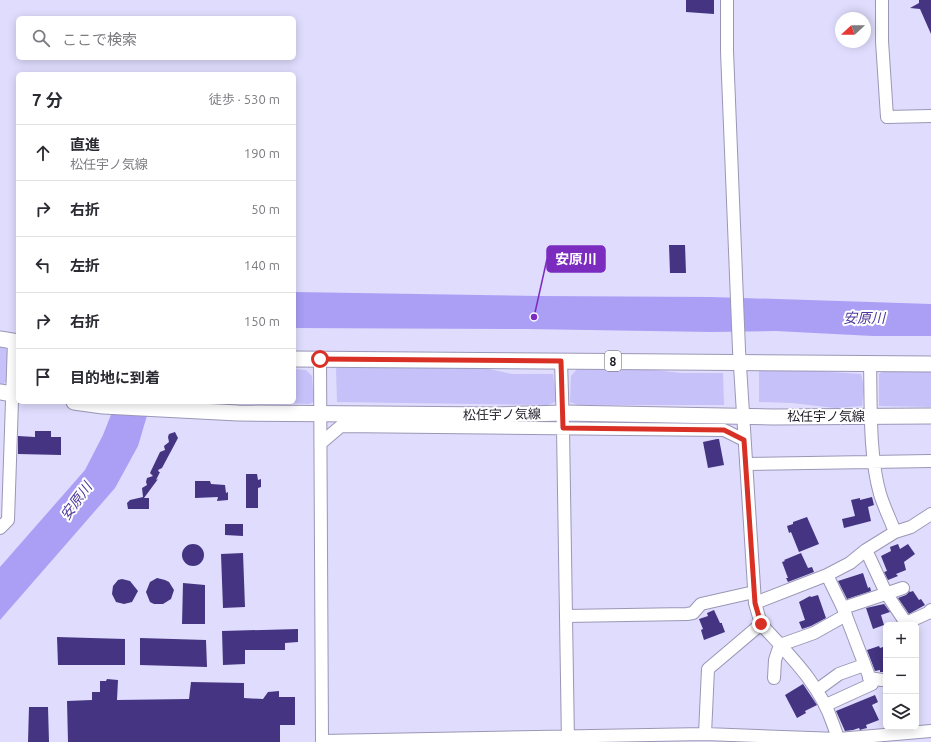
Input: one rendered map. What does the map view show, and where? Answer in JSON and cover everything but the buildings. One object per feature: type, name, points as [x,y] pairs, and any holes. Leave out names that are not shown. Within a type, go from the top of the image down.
[{"type":"main road","name":"8","points":[[296,359],[561,361],[739,356],[870,363],[931,364]]},
{"type":"main road","name":"松任宇ノ気線","points":[[88,404],[238,413],[494,415],[563,421],[743,416],[931,416]]},
{"type":"street","points":[[727,0],[726,51],[739,356],[755,598],[761,624],[802,669],[818,690],[830,714],[838,741]]},
{"type":"street","points":[[882,0],[882,41],[887,117],[931,116]]},
{"type":"street","points":[[0,528],[8,520],[11,341]]},
{"type":"street","points":[[320,359],[322,742],[568,739],[705,734],[838,741],[907,730],[931,731]]},
{"type":"street","points":[[561,361],[568,739]]},
{"type":"street","points":[[870,363],[874,462],[880,494],[894,532]]},
{"type":"street","points":[[321,443],[341,426],[563,421],[724,430],[744,440]]},
{"type":"street","points":[[746,464],[931,461]]},
{"type":"street","points":[[566,616],[687,614],[693,613],[701,604],[755,598],[827,574],[850,563],[866,550],[894,532],[912,527],[931,514]]},
{"type":"street","points":[[866,550],[886,593],[905,622]]},
{"type":"street","points":[[826,705],[872,684],[845,611],[827,574]]},
{"type":"street","points":[[780,645],[814,633],[845,611],[886,593],[903,588]]},
{"type":"street","points":[[910,622],[931,610]]},
{"type":"street","points":[[705,734],[708,669],[761,624]]},
{"type":"street","points":[[774,678],[775,660],[780,645]]},
{"type":"street","points":[[818,690],[839,674],[864,665]]},
{"type":"street","points":[[869,678],[883,680]]},
{"type":"shaded area","points":[[0,346],[3,346],[8,350],[7,380],[3,385],[0,385]]},
{"type":"shaded area","points":[[475,366],[512,374],[553,374],[557,401],[548,405],[337,402],[336,368]]},
{"type":"shaded area","points":[[296,369],[306,370],[312,376],[314,402],[309,404],[296,404]]},
{"type":"shaded area","points":[[577,369],[723,373],[724,405],[578,405],[570,402],[571,376]]},
{"type":"shaded area","points":[[759,369],[784,369],[861,374],[864,387],[862,406],[835,408],[792,403],[759,402]]},
{"type":"shaded area","points":[[883,371],[931,371],[931,407],[879,406],[879,374]]},
{"type":"water","points":[[296,292],[711,297],[931,304],[931,336],[873,336],[776,331],[711,332],[528,329],[296,328]]},
{"type":"water","points":[[115,404],[150,404],[138,446],[115,488],[0,620],[0,567],[85,470],[103,435]]},
{"type":"place","name":"安原川","points":[[534,317]]},
{"type":"route","points":[[320,359],[561,361],[563,428],[724,430],[744,440],[755,603],[761,624]]}]
